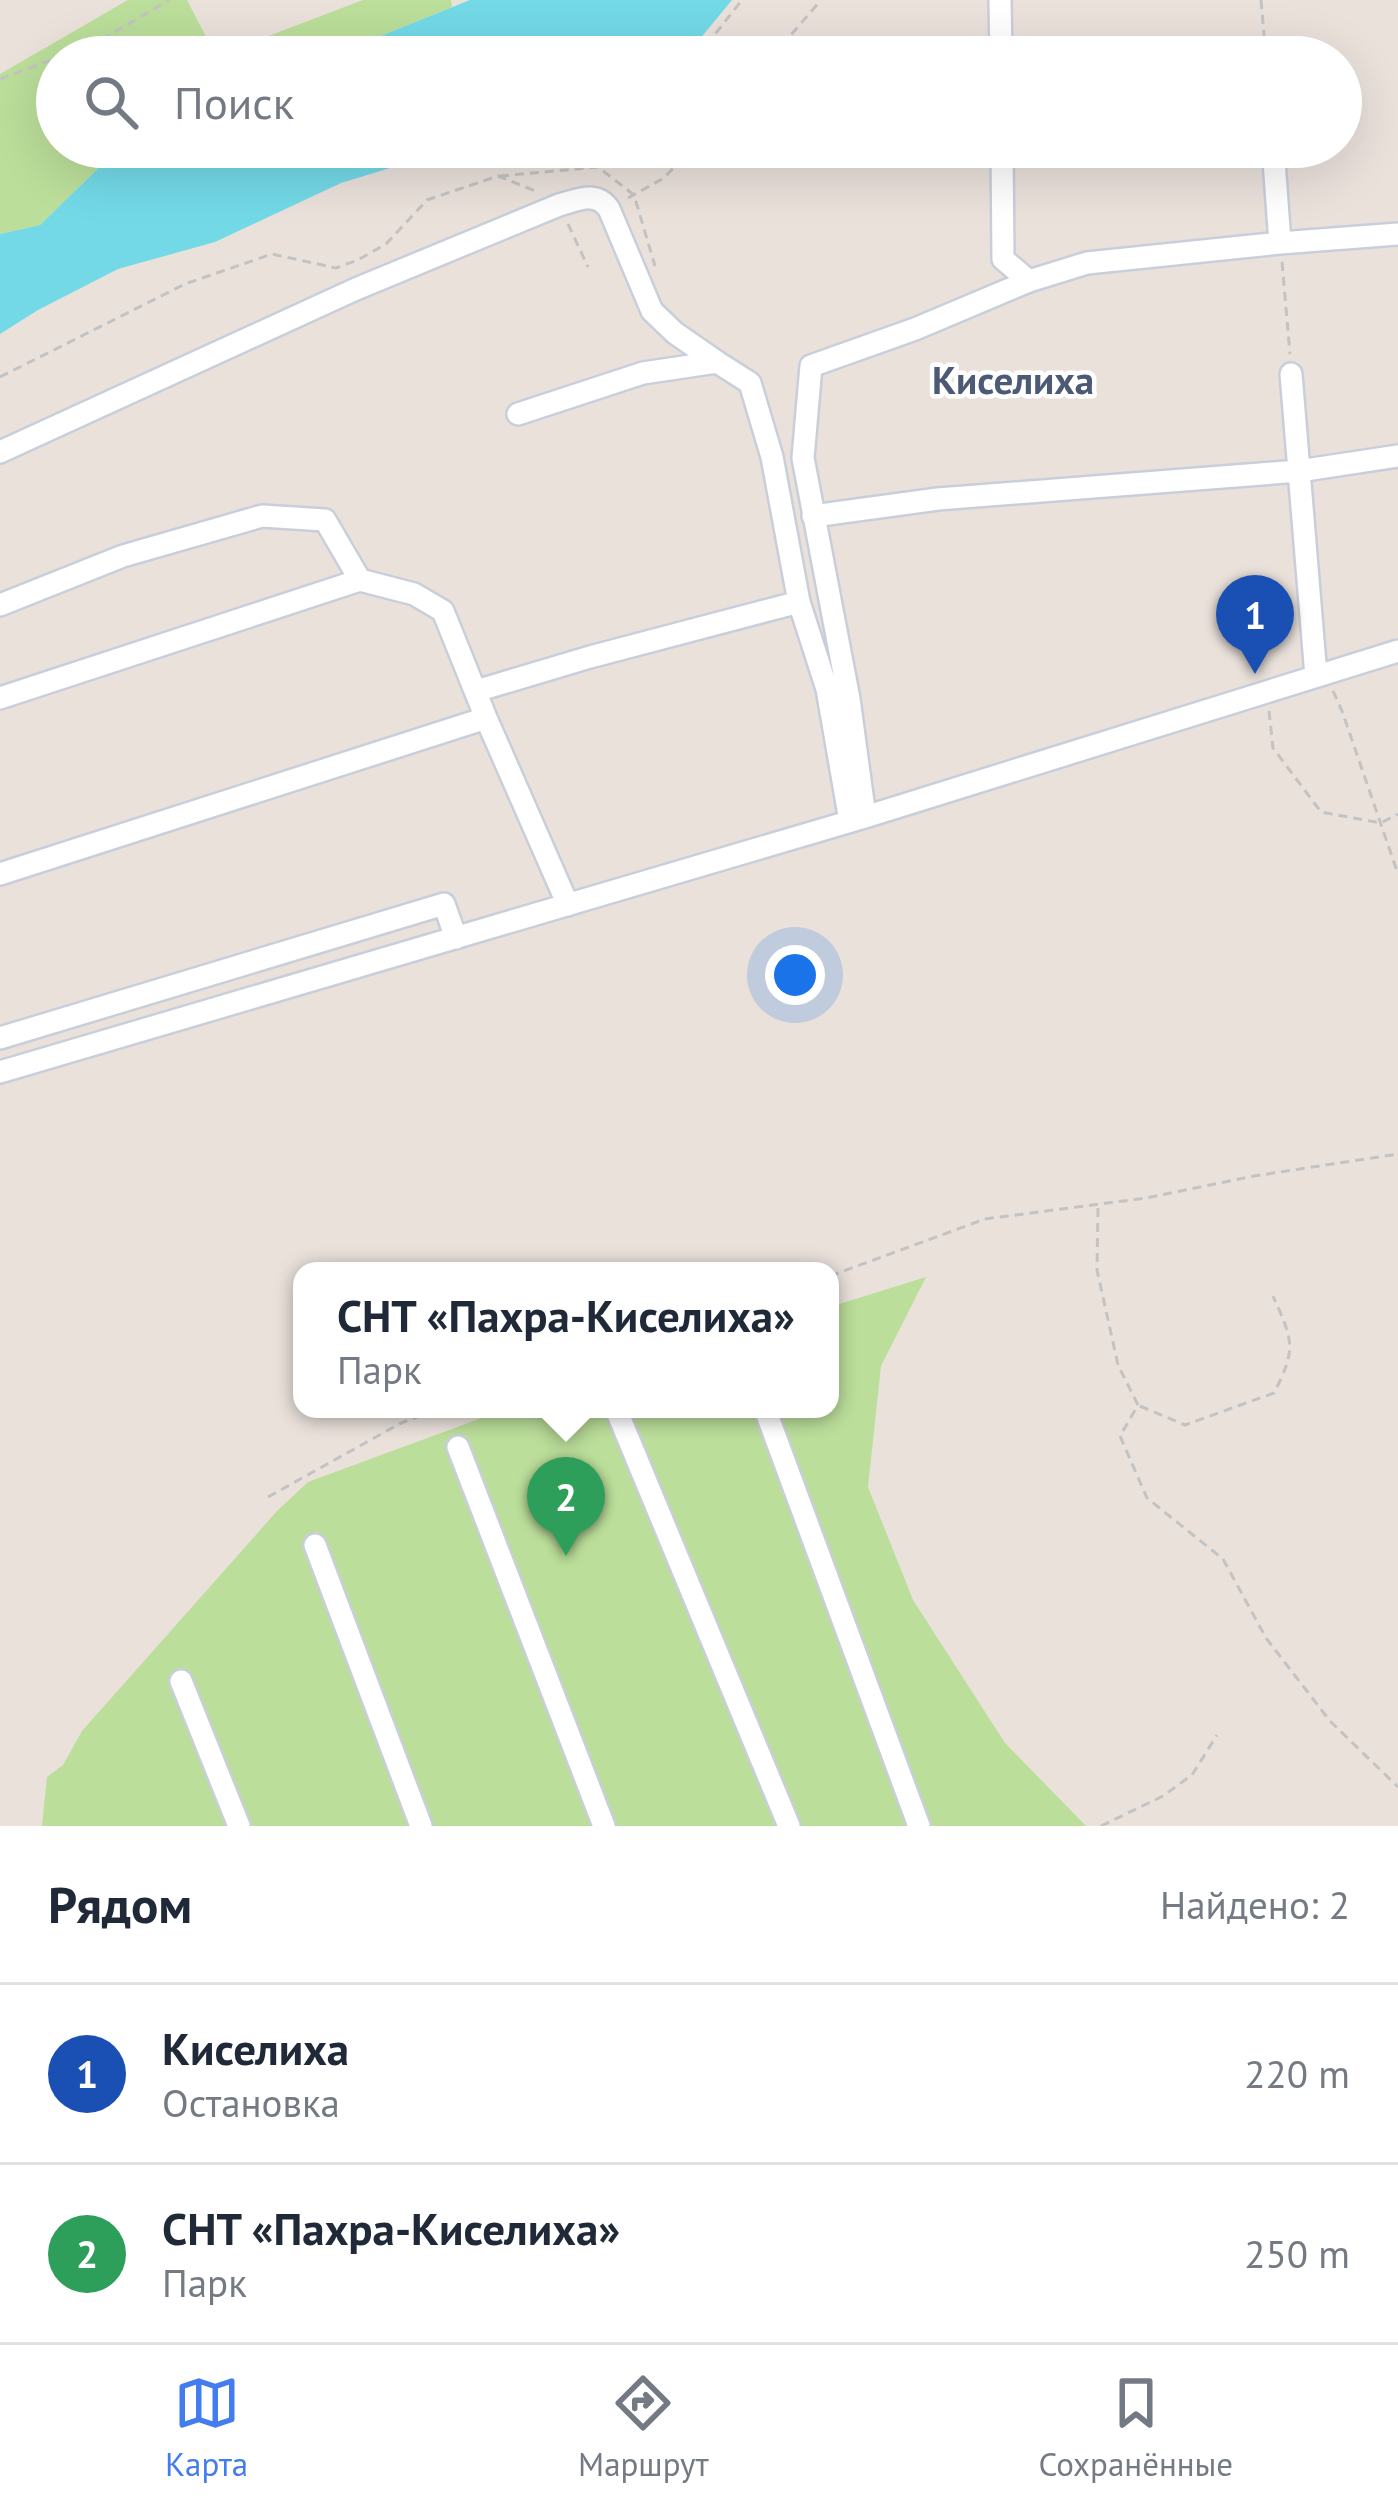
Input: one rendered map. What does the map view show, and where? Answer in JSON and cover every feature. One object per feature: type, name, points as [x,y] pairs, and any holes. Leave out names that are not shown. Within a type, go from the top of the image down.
[{"type":"street","points":[[1000,0],[1001,36]]},
{"type":"street","points":[[1002,168],[1003,259],[1029,281]]},
{"type":"street","points":[[1275,168],[1280,243]]},
{"type":"street","points":[[0,452],[356,289],[560,205],[590,196],[604,200],[652,311],[675,333],[750,383],[772,457],[799,602],[827,689],[857,819]]},
{"type":"street","points":[[857,819],[849,699],[802,458],[811,366],[1088,262],[1398,234]]},
{"type":"street","points":[[518,414],[643,373],[717,362]]},
{"type":"street","points":[[1291,374],[1320,675]]},
{"type":"street","points":[[813,516],[938,499],[1299,471],[1398,456]]},
{"type":"street","points":[[0,605],[123,556],[262,516],[325,520],[360,580]]},
{"type":"street","points":[[0,698],[360,580],[414,593],[442,610],[568,904]]},
{"type":"street","points":[[476,691],[799,602]]},
{"type":"street","points":[[0,1072],[857,819],[1398,651]]},
{"type":"street","points":[[0,874],[486,718]]},
{"type":"street","points":[[0,1038],[444,904],[456,938]]},
{"type":"street","points":[[620,1418],[789,1826]]},
{"type":"street","points":[[768,1418],[919,1826]]},
{"type":"street","points":[[458,1447],[604,1826]]},
{"type":"street","points":[[315,1545],[421,1826]]},
{"type":"street","points":[[181,1681],[239,1826]]},
{"type":"path","points":[[108,36],[169,0]]},
{"type":"path","points":[[714,36],[742,0]]},
{"type":"path","points":[[790,36],[820,0]]},
{"type":"path","points":[[1262,0],[1265,36]]},
{"type":"path","points":[[0,80],[36,66]]},
{"type":"path","points":[[626,199],[673,168]]},
{"type":"path","points":[[0,377],[185,284],[272,254],[336,268],[358,260],[386,244],[427,200],[498,176],[560,205],[588,267]]},
{"type":"path","points":[[1280,243],[1291,374]]},
{"type":"path","points":[[1320,675],[1342,711],[1398,874]]},
{"type":"path","points":[[1266,692],[1273,748],[1321,812],[1381,823],[1398,814]]},
{"type":"path","points":[[839,1273],[985,1219],[1098,1206],[1398,1154]]},
{"type":"path","points":[[1098,1206],[1097,1270],[1118,1365],[1138,1405],[1185,1425],[1274,1393],[1286,1368],[1291,1336],[1273,1296]]},
{"type":"path","points":[[1138,1405],[1120,1436],[1147,1498],[1223,1559],[1266,1638],[1330,1721],[1398,1787]]},
{"type":"path","points":[[268,1497],[415,1418]]},
{"type":"path","points":[[1101,1826],[1163,1796],[1192,1774],[1217,1735]]},
{"type":"green space","points":[[128,0],[187,0],[206,36],[66,36]]},
{"type":"green space","points":[[363,0],[451,0],[452,7],[380,36],[268,36]]},
{"type":"green space","points":[[36,53],[36,168],[98,168],[40,225],[0,234],[0,74]]},
{"type":"green space","points":[[926,1277],[881,1366],[868,1487],[913,1600],[1005,1743],[1086,1826],[42,1826],[47,1777],[63,1765],[82,1731],[308,1482],[482,1418],[839,1418],[839,1304]]},
{"type":"water","points":[[470,0],[732,0],[702,36],[380,36]]},
{"type":"water","points":[[98,168],[390,168],[341,183],[215,242],[118,269],[0,334],[0,234],[40,225]]},
{"type":"place","name":"Киселиха","points":[[1255,674]]},
{"type":"place","name":"СНТ «Пахра-Киселиха»","points":[[566,1556]]},
{"type":"district","name":"Киселиха","points":[[1013,379]]}]
